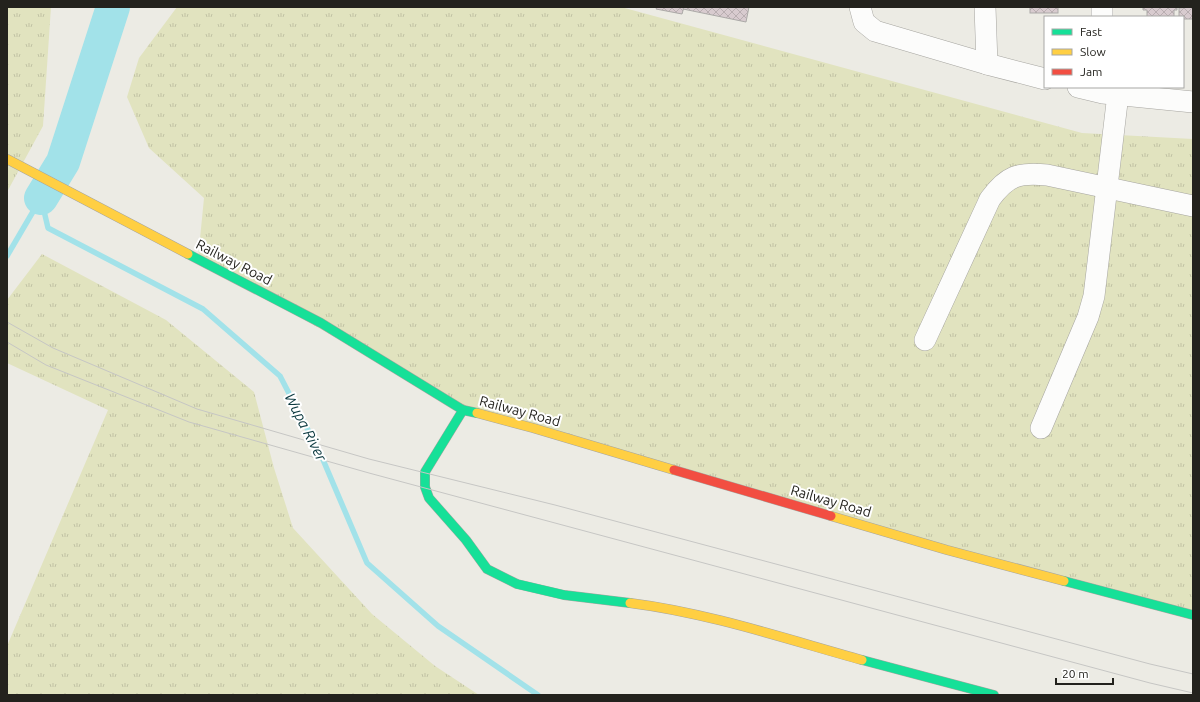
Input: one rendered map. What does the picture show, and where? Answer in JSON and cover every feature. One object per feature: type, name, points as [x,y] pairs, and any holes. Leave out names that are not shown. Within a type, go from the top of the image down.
[{"type":"street","points":[[860,7],[864,22],[875,31],[987,64],[1044,79]]},
{"type":"street","points":[[985,7],[987,64]]},
{"type":"street","points":[[1084,88],[1193,102]]},
{"type":"street","points":[[1041,428],[1088,317],[1094,296],[1108,187],[1108,92]]},
{"type":"street","name":"Railway Road","points":[[9,160],[321,323],[463,410],[533,428],[947,550],[1193,615]]},
{"type":"street","points":[[925,340],[990,199],[1000,186],[1014,176],[1027,173],[1047,175],[1193,206]]},
{"type":"street","name":"Railway Road","points":[[463,410],[425,472],[425,487],[429,498],[466,540],[487,569],[500,577],[517,584],[564,595],[661,607],[700,616],[994,695]]},
{"type":"green space","points":[[7,7],[51,7],[43,126],[7,192]]},
{"type":"green space","points":[[177,7],[621,7],[1082,133],[1193,139],[1193,615],[463,410],[198,259],[204,198],[149,148],[127,97],[139,58]]},
{"type":"green space","points":[[42,254],[166,320],[254,392],[274,468],[293,528],[372,614],[435,666],[479,695],[7,695],[7,646],[108,410],[7,363],[7,300]]},
{"type":"building","points":[[657,7],[684,7],[682,14],[656,9]]},
{"type":"building","points":[[684,7],[749,7],[746,22],[683,9]]},
{"type":"building","points":[[1030,7],[1058,7],[1058,13],[1030,13]]},
{"type":"building","points":[[1143,7],[1177,7],[1177,10],[1174,10],[1174,16],[1147,16],[1147,10],[1143,10]]},
{"type":"building","points":[[1193,7],[1193,19],[1184,19],[1184,16],[1179,16],[1179,8]]},
{"type":"waterway","points":[[41,198],[63,162],[113,7]]},
{"type":"waterway","name":"Wupa River","points":[[41,198],[48,228],[203,309],[280,376],[321,455],[367,563],[438,626],[538,695]]},
{"type":"waterway","points":[[7,256],[41,198]]},
{"type":"tram line","points":[[7,322],[53,348],[197,409],[369,459],[555,505],[1150,664],[1193,674]]},
{"type":"tram line","points":[[7,342],[46,365],[189,422],[369,473],[1150,683],[1193,693]]},
{"type":"traffic: fast","points":[[188,254],[321,323],[463,410],[477,413]]},
{"type":"traffic: fast","points":[[463,410],[425,472],[425,487],[429,498],[466,540],[487,569],[517,584],[564,595],[630,603]]},
{"type":"traffic: fast","points":[[1064,581],[1193,615]]},
{"type":"traffic: fast","points":[[862,660],[994,695]]},
{"type":"traffic: slow","points":[[7,159],[188,254]]},
{"type":"traffic: slow","points":[[477,413],[674,470]]},
{"type":"traffic: slow","points":[[831,516],[947,550],[1064,581]]},
{"type":"traffic: slow","points":[[630,603],[660,607],[718,620],[862,660]]},
{"type":"traffic: jam","points":[[674,470],[831,516]]}]
